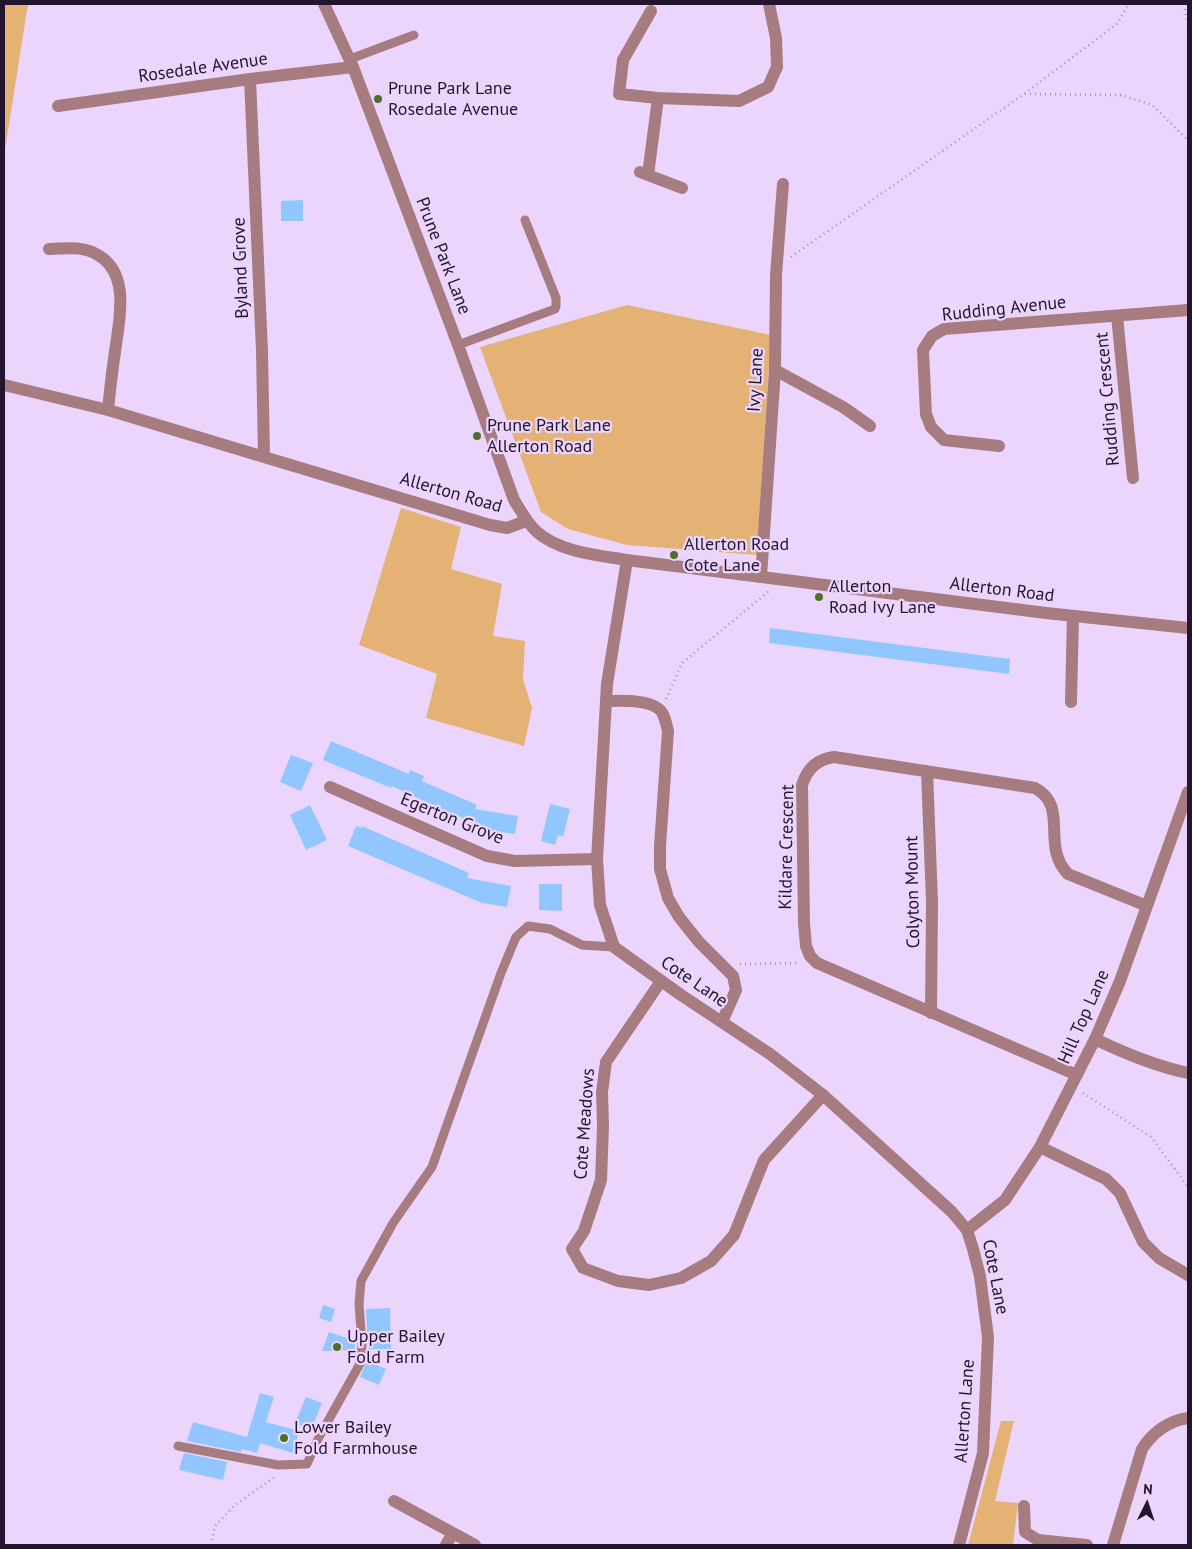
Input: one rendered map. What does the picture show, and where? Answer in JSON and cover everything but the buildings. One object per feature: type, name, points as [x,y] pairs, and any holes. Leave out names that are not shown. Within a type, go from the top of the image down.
[{"type":"street","name":"Prune Park Lane","points":[[324,4],[351,63],[458,345],[514,500],[526,521]]},
{"type":"street","points":[[651,11],[623,60],[619,94],[658,98],[739,101],[768,87],[777,67],[776,38],[770,4]]},
{"type":"street","name":"Rosedale Avenue","points":[[58,106],[351,63]]},
{"type":"street","name":"Byland Grove","points":[[250,79],[262,352],[264,456]]},
{"type":"street","points":[[658,98],[644,174],[682,188]]},
{"type":"street","name":"Ivy Lane","points":[[761,577],[775,370],[777,266],[783,184]]},
{"type":"street","points":[[49,249],[76,248],[98,254],[112,266],[119,286],[121,306],[108,410]]},
{"type":"street","name":"Rudding Avenue","points":[[999,446],[944,440],[931,427],[926,414],[923,350],[932,336],[944,329],[1188,310]]},
{"type":"street","name":"Rudding Crescent","points":[[1117,316],[1133,478]]},
{"type":"street","points":[[775,370],[843,407],[870,426]]},
{"type":"street","name":"Allerton Road","points":[[4,385],[108,410],[490,525],[507,528],[526,521],[553,542],[597,555],[1072,616],[1188,628]]},
{"type":"street","points":[[614,947],[600,905],[597,859],[607,684],[626,560]]},
{"type":"street","points":[[1070,702],[1072,616]]},
{"type":"street","points":[[606,701],[640,702],[658,708],[665,718],[668,731],[660,869],[668,898],[679,917],[733,976],[736,990],[722,1022]]},
{"type":"street","name":"Kildare Crescent","points":[[817,963],[807,951],[804,923],[802,785],[808,770],[821,760],[834,757],[1028,786],[1040,791],[1052,806],[1056,853],[1068,874],[1147,906]]},
{"type":"street","name":"Colyton Mount","points":[[927,771],[932,902],[931,1013]]},
{"type":"street","name":"Egerton Grove","points":[[330,787],[487,856],[515,861],[597,859]]},
{"type":"street","name":"Hill Top Lane","points":[[967,1230],[1005,1200],[1040,1147],[1095,1039],[1120,982],[1188,792]]},
{"type":"street","name":"Cote Lane","points":[[614,947],[770,1054],[823,1095],[952,1212],[967,1230],[980,1276],[988,1337]]},
{"type":"street","points":[[817,963],[931,1013],[1074,1080]]},
{"type":"street","name":"Cote Meadows","points":[[661,981],[606,1062],[602,1092],[601,1180],[584,1231],[572,1248],[583,1268],[618,1281],[649,1285],[681,1278],[711,1261],[734,1235],[764,1160],[823,1095]]},
{"type":"street","points":[[1095,1039],[1124,1053],[1159,1066],[1188,1073]]},
{"type":"street","points":[[1040,1147],[1106,1179],[1120,1192],[1143,1242],[1159,1258],[1188,1274]]},
{"type":"street","name":"Allerton Lane","points":[[959,1545],[983,1453],[988,1337]]},
{"type":"street","points":[[1114,1545],[1142,1449],[1148,1440],[1159,1430],[1176,1420],[1188,1418]]},
{"type":"street","points":[[394,1501],[476,1545]]},
{"type":"street","points":[[1024,1506],[1025,1532],[1031,1536],[1038,1540],[1087,1545]]},
{"type":"street","points":[[446,1545],[453,1533]]},
{"type":"lane","points":[[351,63],[414,35]]},
{"type":"lane","points":[[458,345],[555,309],[556,298],[525,220]]},
{"type":"lane","points":[[178,1446],[278,1465],[307,1464],[319,1437],[361,1362],[362,1345],[359,1304],[361,1281],[393,1222],[432,1167],[501,973],[516,937],[528,926],[550,929],[582,945],[614,947]]},
{"type":"path","points":[[777,266],[1024,94],[1118,23],[1128,4]]},
{"type":"path","points":[[1184,4],[1188,27]]},
{"type":"path","points":[[1024,94],[1121,95],[1152,105],[1188,140]]},
{"type":"path","points":[[661,712],[682,662],[782,580]]},
{"type":"path","points":[[720,964],[817,963]]},
{"type":"path","points":[[1074,1080],[1151,1137],[1188,1187]]},
{"type":"path","points":[[211,1545],[215,1526],[235,1505],[292,1464]]},
{"type":"shaded area","points":[[4,4],[28,4],[4,156]]},
{"type":"shaded area","points":[[627,305],[771,335],[757,555],[627,545],[568,529],[541,512],[480,347]]},
{"type":"shaded area","points":[[401,508],[461,527],[451,569],[502,584],[493,636],[525,641],[523,679],[532,708],[524,746],[426,718],[437,674],[359,645]]},
{"type":"shaded area","points":[[1001,1421],[1014,1421],[995,1501],[1018,1503],[1013,1545],[968,1545]]},
{"type":"place","name":"Prune Park Lane Rosedale Avenue","points":[[378,99]]},
{"type":"place","name":"Prune Park Lane Allerton Road","points":[[477,436]]},
{"type":"place","name":"Allerton Road Cote Lane","points":[[674,555]]},
{"type":"place","name":"Allerton Road Ivy Lane","points":[[819,597]]},
{"type":"place","name":"Upper Bailey Fold Farm","points":[[337,1347]]},
{"type":"place","name":"Lower Bailey Fold Farmhouse","points":[[284,1438]]}]
